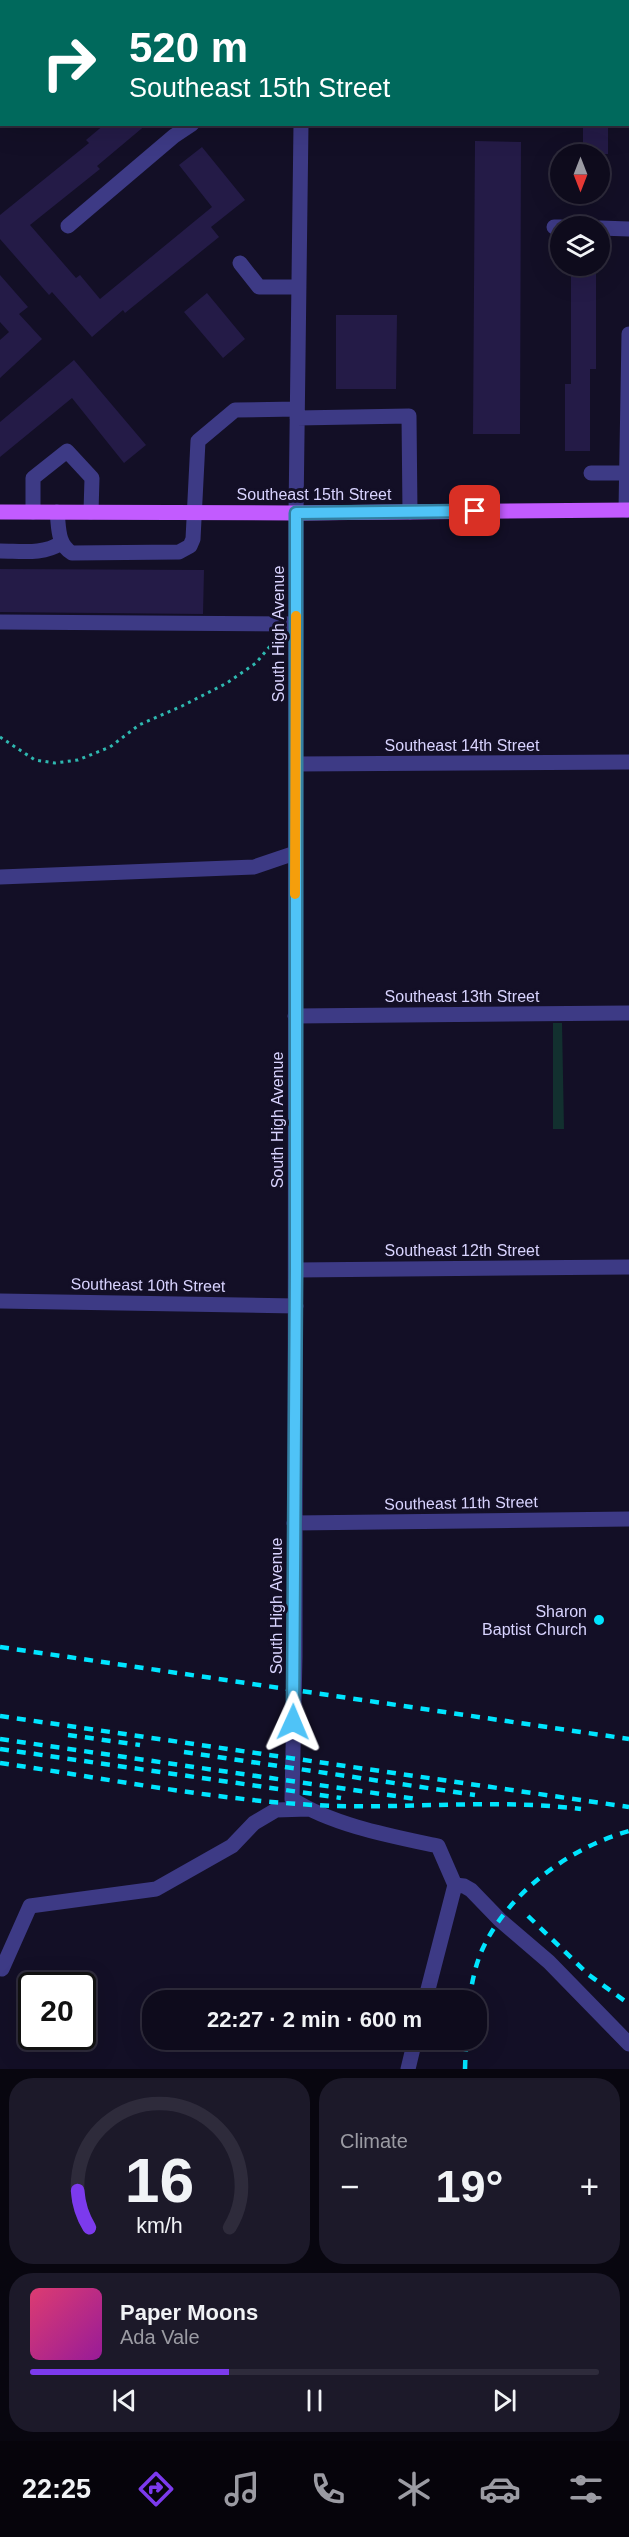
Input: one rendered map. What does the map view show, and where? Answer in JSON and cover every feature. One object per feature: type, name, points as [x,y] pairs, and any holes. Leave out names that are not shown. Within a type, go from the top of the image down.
[{"type":"main road","name":"Southeast 15th Street","points":[[0,512],[296,513],[628,510]]},
{"type":"street","points":[[68,226],[174,136],[189,126]]},
{"type":"street","name":"South High Avenue","points":[[301,126],[296,513],[290,624],[296,764],[295,1656],[292,1798],[308,1809]]},
{"type":"street","points":[[610,228],[629,228]]},
{"type":"street","points":[[240,263],[259,287],[299,287]]},
{"type":"street","points":[[628,510],[626,473],[629,334]]},
{"type":"street","points":[[57,512],[61,543],[72,553],[179,552],[190,546],[196,512],[198,441],[236,410],[409,416],[410,512]]},
{"type":"street","points":[[33,512],[33,478],[67,451],[92,478],[91,512]]},
{"type":"street","points":[[591,473],[626,473]]},
{"type":"street","points":[[0,551],[39,551],[53,548],[61,543]]},
{"type":"street","points":[[0,622],[290,624]]},
{"type":"street","name":"Southeast 14th Street","points":[[296,764],[629,762]]},
{"type":"street","points":[[0,877],[254,867],[295,853]]},
{"type":"street","name":"Southeast 13th Street","points":[[295,1016],[629,1013]]},
{"type":"street","name":"Southeast 12th Street","points":[[296,1269],[629,1267]]},
{"type":"street","name":"Southeast 10th Street","points":[[0,1301],[296,1306]]},
{"type":"street","name":"Southeast 11th Street","points":[[294,1523],[629,1520]]},
{"type":"street","points":[[2,1969],[30,1906],[156,1889],[232,1846],[254,1823],[276,1810],[308,1809],[387,1835],[438,1846],[455,1885],[428,1990]]},
{"type":"street","points":[[455,1885],[471,1890],[549,1962],[629,2044]]},
{"type":"street","points":[[408,2069],[413,2050]]},
{"type":"path","points":[[0,737],[35,760],[55,763],[78,760],[110,747],[139,725],[226,683],[256,663],[290,624]]},
{"type":"green space","points":[[553,1023],[562,1023],[564,1129],[553,1129]]},
{"type":"building","points":[[103,126],[145,126],[97,166],[100,169],[30,225],[76,278],[80,275],[100,299],[212,207],[179,165],[202,147],[245,200],[211,227],[219,237],[125,313],[123,310],[92,337],[52,292],[49,295],[0,239],[0,215],[89,143],[86,140]]},
{"type":"building","points":[[583,126],[608,126],[608,144],[583,144]]},
{"type":"building","points":[[475,141],[521,142],[520,434],[473,434]]},
{"type":"building","points":[[0,275],[28,307],[19,314],[42,339],[0,378],[0,340],[9,332],[0,322]]},
{"type":"building","points":[[571,276],[596,276],[596,369],[590,369],[590,451],[565,451],[565,384],[571,384]]},
{"type":"building","points":[[207,293],[245,339],[223,358],[184,312]]},
{"type":"building","points":[[336,315],[397,315],[396,389],[336,389]]},
{"type":"building","points":[[74,360],[146,445],[124,463],[72,398],[0,457],[0,422]]},
{"type":"building","points":[[0,569],[204,570],[203,614],[0,612]]},
{"type":"railway","points":[[0,1647],[629,1739]]},
{"type":"railway","points":[[0,1716],[629,1807]]},
{"type":"railway","points":[[68,1735],[140,1745]]},
{"type":"railway","points":[[0,1739],[416,1799]]},
{"type":"railway","points":[[0,1749],[341,1798]]},
{"type":"railway","points":[[184,1752],[475,1795]]},
{"type":"railway","points":[[0,1763],[209,1795],[293,1804],[335,1806],[520,1805],[581,1809]]},
{"type":"railway","points":[[471,1990],[483,1948],[494,1928],[525,1891],[564,1860],[607,1838],[629,1831]]},
{"type":"railway","points":[[528,1916],[589,1975],[629,2004]]},
{"type":"railway","points":[[465,2069],[466,2050]]},
{"type":"slow traffic","points":[[295,894],[296,616]]},
{"type":"place","name":"Sharon Baptist Church","points":[[599,1620]]},
{"type":"route","points":[[293,1722],[296,1269],[296,513],[475,511]]}]
